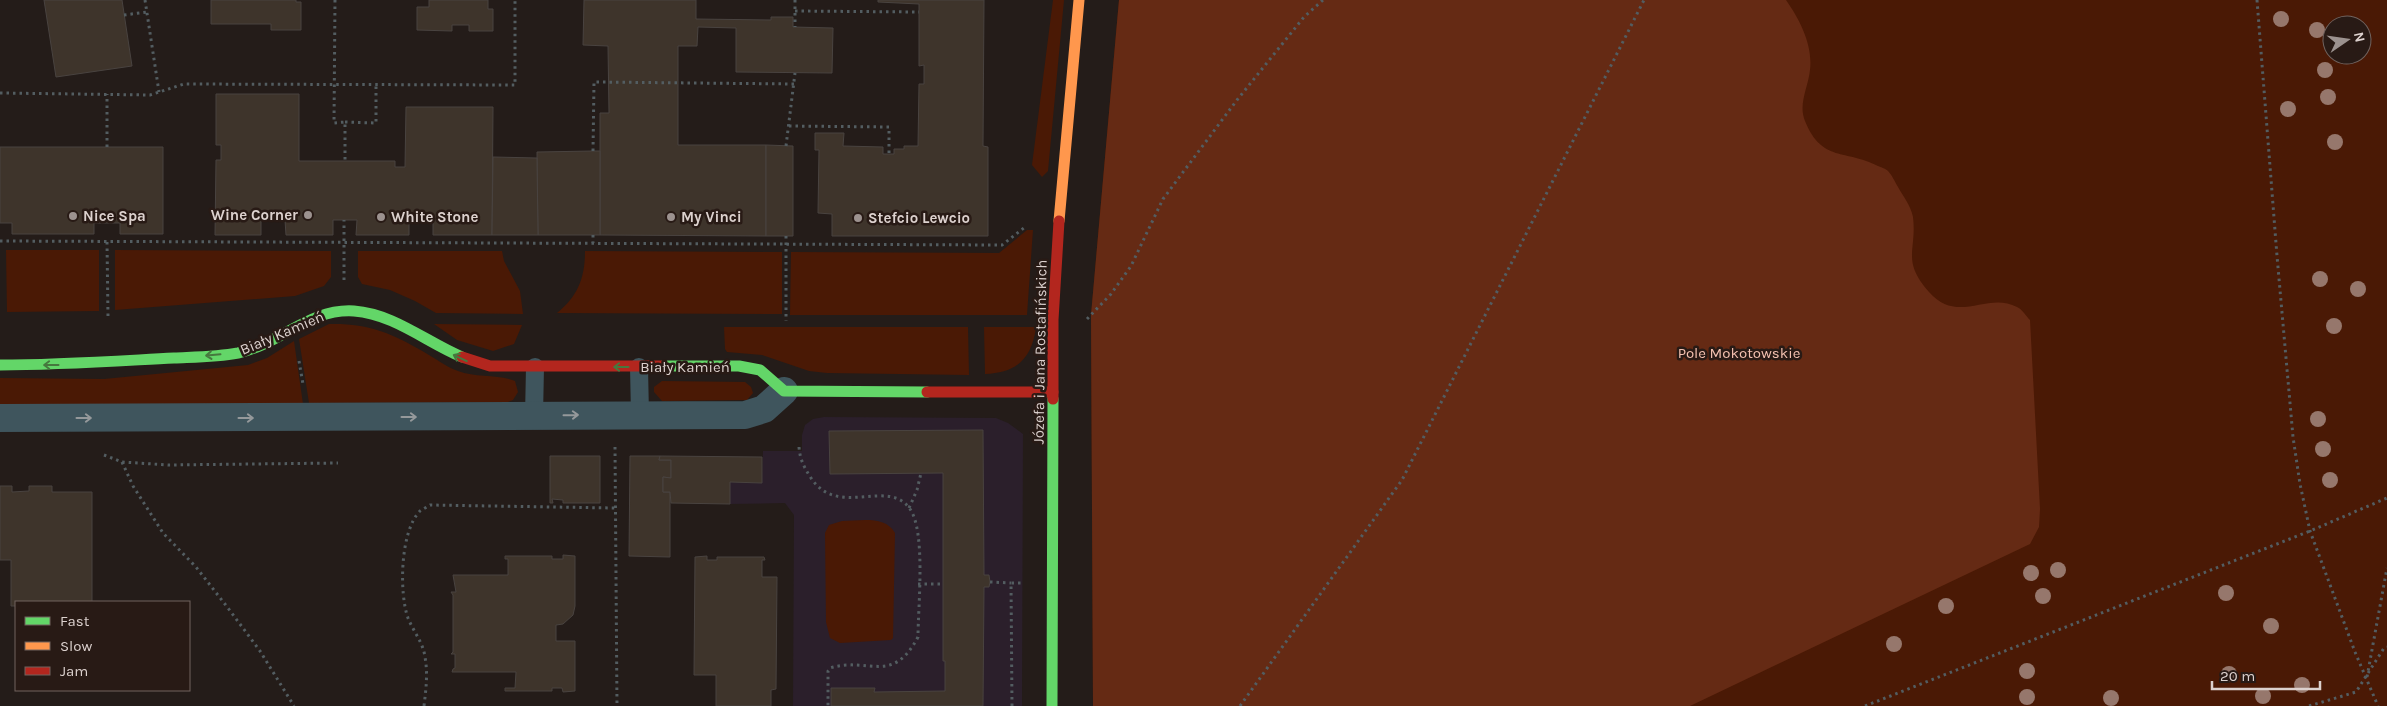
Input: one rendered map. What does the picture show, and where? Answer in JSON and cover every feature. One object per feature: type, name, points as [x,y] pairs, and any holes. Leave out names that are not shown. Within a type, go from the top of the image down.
[{"type":"street","name":"Józefa i Jana Rostafińskich","points":[[1052,706],[1054,320],[1062,174],[1079,0]]},
{"type":"street","name":"Biały Kamień","points":[[0,365],[107,364],[232,354],[256,347],[294,326],[331,312],[366,313],[402,324],[466,361],[490,366],[752,367],[770,378],[784,391]]},
{"type":"street","points":[[0,418],[745,414],[764,409],[784,391],[1053,392]]},
{"type":"lane","points":[[534,416],[535,367]]},
{"type":"lane","points":[[639,367],[640,415]]},
{"type":"path","points":[[145,0],[159,92]]},
{"type":"path","points":[[335,0],[334,123],[376,123],[376,85]]},
{"type":"path","points":[[0,93],[150,94],[184,84],[514,85],[515,0]]},
{"type":"path","points":[[795,0],[795,28]]},
{"type":"path","points":[[1085,321],[1111,294],[1131,266],[1163,199],[1274,54],[1304,17],[1323,0]]},
{"type":"path","points":[[1240,706],[1402,480],[1644,0]]},
{"type":"path","points":[[2257,0],[2260,62],[2293,437],[2310,531],[2378,706]]},
{"type":"path","points":[[795,11],[919,12]]},
{"type":"path","points":[[124,15],[147,12]]},
{"type":"path","points":[[786,146],[795,73]]},
{"type":"path","points":[[593,152],[594,82],[794,84]]},
{"type":"path","points":[[107,94],[107,147]]},
{"type":"path","points":[[345,122],[345,161]]},
{"type":"path","points":[[789,126],[889,126],[889,154]]},
{"type":"path","points":[[344,220],[344,290]]},
{"type":"path","points":[[0,241],[1002,245],[1028,224]]},
{"type":"path","points":[[593,235],[593,244]]},
{"type":"path","points":[[786,236],[786,321]]},
{"type":"path","points":[[107,242],[108,317]]},
{"type":"path","points":[[294,326],[308,417]]},
{"type":"path","points":[[615,447],[617,706]]},
{"type":"path","points":[[799,447],[800,462],[816,486],[828,495],[842,497],[893,496],[909,508],[914,518],[918,535],[918,637],[906,656],[888,666],[830,668],[828,671],[828,706]]},
{"type":"path","points":[[104,456],[122,462],[168,465],[338,463]]},
{"type":"path","points":[[122,462],[133,486],[163,533],[196,567],[228,608],[260,651],[294,706]]},
{"type":"path","points":[[909,508],[917,490],[921,473]]},
{"type":"path","points":[[1865,706],[2310,531],[2387,498]]},
{"type":"path","points":[[424,706],[428,681],[425,654],[408,619],[404,599],[403,576],[406,546],[412,523],[420,511],[430,505],[615,508]]},
{"type":"path","points":[[2366,677],[2378,604],[2387,568]]},
{"type":"path","points":[[990,582],[1023,583]]},
{"type":"path","points":[[1011,583],[1012,706]]},
{"type":"path","points":[[918,584],[943,584]]},
{"type":"path","points":[[2309,706],[2354,693],[2387,646]]},
{"type":"shaded area","points":[[824,417],[996,418],[1008,423],[1023,434],[1022,706],[793,706],[794,515],[785,503],[730,504],[730,482],[762,483],[763,451],[802,451],[802,435],[805,425],[813,419]]},
{"type":"green space","points":[[1053,0],[1064,0],[1048,171],[1042,177],[1032,165]]},
{"type":"green space","name":"Pole Mokotowskie","points":[[1119,0],[2387,0],[2387,706],[1093,706],[1091,315]]},
{"type":"green space","name":"Pole Mokotowskie","points":[[1119,0],[1786,0],[1801,24],[1809,51],[1810,70],[1803,108],[1805,121],[1819,143],[1827,149],[1866,161],[1885,169],[1891,174],[1912,213],[1914,229],[1912,255],[1915,272],[1920,281],[1940,301],[1951,306],[1962,307],[2006,303],[2019,308],[2030,320],[2040,509],[2039,527],[2030,544],[1690,706],[1093,706],[1091,315]]},
{"type":"green space","points":[[1027,230],[1033,230],[1027,315],[790,315],[791,252],[999,253]]},
{"type":"green space","points":[[6,250],[99,250],[99,311],[7,312]]},
{"type":"green space","points":[[115,250],[331,251],[331,277],[324,286],[295,296],[115,310]]},
{"type":"green space","points":[[358,251],[502,251],[504,261],[520,291],[523,314],[436,313],[390,290],[362,284],[358,277]]},
{"type":"green space","points":[[585,251],[782,252],[782,314],[557,313],[570,300],[579,286],[584,270]]},
{"type":"green space","points":[[329,324],[355,325],[379,330],[401,339],[458,371],[472,375],[501,377],[515,381],[518,392],[513,400],[508,402],[309,403],[299,339]]},
{"type":"green space","points":[[434,324],[522,325],[514,344],[493,351],[457,340]]},
{"type":"green space","points":[[724,327],[968,327],[969,375],[827,373],[809,371],[762,355],[727,352],[725,349]]},
{"type":"green space","points":[[984,327],[1036,327],[1031,347],[1021,362],[1006,371],[985,374]]},
{"type":"green space","points":[[294,341],[303,404],[0,404],[0,378],[104,379],[248,365],[267,358]]},
{"type":"green space","points":[[662,381],[745,382],[751,387],[753,393],[747,400],[662,401],[654,392],[654,387]]},
{"type":"green space","points":[[842,521],[879,521],[891,527],[895,533],[893,638],[891,640],[840,643],[830,638],[826,622],[825,533],[829,525]]},
{"type":"building","points":[[44,0],[122,0],[132,66],[56,77]]},
{"type":"building","points":[[211,0],[296,0],[296,2],[301,2],[301,30],[271,30],[271,24],[211,24]]},
{"type":"building","points":[[429,0],[488,0],[488,9],[493,9],[493,31],[469,31],[469,25],[452,25],[452,31],[417,30],[417,7],[429,7]]},
{"type":"building","points":[[584,0],[696,0],[696,19],[771,20],[771,17],[793,17],[793,27],[833,28],[832,73],[736,72],[736,28],[698,27],[697,46],[678,46],[678,145],[766,145],[766,236],[600,235],[600,113],[609,113],[608,46],[583,45]]},
{"type":"building","points":[[878,0],[984,0],[983,146],[988,147],[988,236],[832,236],[832,214],[818,213],[819,150],[815,150],[815,133],[844,133],[843,146],[883,147],[883,154],[894,154],[894,149],[904,149],[904,146],[918,146],[919,84],[924,84],[924,65],[919,66],[919,4],[878,2]]},
{"type":"building","points":[[216,94],[299,94],[299,161],[395,161],[395,167],[405,167],[406,107],[493,107],[492,235],[433,235],[433,220],[409,220],[409,235],[356,235],[357,220],[333,220],[333,235],[286,235],[285,220],[261,220],[261,235],[215,235],[216,160],[221,160],[221,145],[216,145]]},
{"type":"building","points":[[766,145],[793,146],[793,236],[766,236]]},
{"type":"building","points":[[0,147],[163,147],[163,234],[120,234],[120,223],[94,223],[94,234],[12,234],[12,223],[0,223]]},
{"type":"building","points":[[600,151],[600,235],[538,235],[537,152]]},
{"type":"building","points":[[493,157],[537,158],[538,235],[492,235]]},
{"type":"building","points":[[983,430],[984,575],[989,575],[990,582],[989,587],[984,587],[983,706],[831,706],[831,688],[875,688],[874,692],[945,691],[945,661],[943,661],[943,473],[830,474],[829,431]]},
{"type":"building","points":[[550,456],[600,456],[600,503],[563,503],[563,500],[552,499],[553,503],[550,503]]},
{"type":"building","points":[[630,456],[660,456],[659,460],[671,460],[671,478],[663,477],[663,492],[670,492],[670,557],[629,556]]},
{"type":"building","points":[[660,456],[762,457],[762,483],[730,482],[730,504],[671,503],[670,492],[663,492],[663,477],[671,478],[671,460],[659,460]]},
{"type":"building","points":[[0,486],[12,486],[12,492],[29,491],[29,486],[52,486],[52,492],[92,492],[92,601],[15,601],[15,606],[11,606],[11,560],[0,560]]},
{"type":"building","points":[[563,555],[575,556],[575,606],[573,615],[563,624],[556,625],[556,641],[575,641],[575,691],[563,692],[562,688],[552,688],[552,691],[505,691],[505,688],[515,688],[516,672],[452,672],[455,668],[455,654],[451,654],[453,652],[453,595],[451,592],[456,592],[453,575],[508,575],[508,559],[505,559],[505,556],[552,556],[552,559],[563,559]]},
{"type":"building","points":[[707,556],[707,560],[717,560],[717,557],[764,557],[765,560],[762,560],[762,577],[777,577],[776,689],[771,690],[771,706],[716,706],[716,675],[694,675],[695,557]]},
{"type":"traffic: fast","points":[[0,365],[87,363],[206,357],[238,353],[268,342],[323,315],[354,311],[383,317],[462,357]]},
{"type":"traffic: fast","points":[[663,366],[739,366],[760,370],[784,391],[927,392]]},
{"type":"traffic: fast","points":[[1052,706],[1053,399]]},
{"type":"traffic: slow","points":[[1059,221],[1079,0]]},
{"type":"traffic: jam","points":[[1053,399],[1053,320],[1059,221]]},
{"type":"traffic: jam","points":[[462,357],[490,366],[663,366]]},
{"type":"traffic: jam","points":[[927,392],[1053,392]]},
{"type":"place","name":"Wine Corner","points":[[308,215]]},
{"type":"place","name":"Nice Spa","points":[[73,216]]},
{"type":"place","name":"White Stone","points":[[381,217]]},
{"type":"place","name":"My Vinci","points":[[671,217]]},
{"type":"place","name":"Stefcio Lewcio","points":[[858,218]]}]
